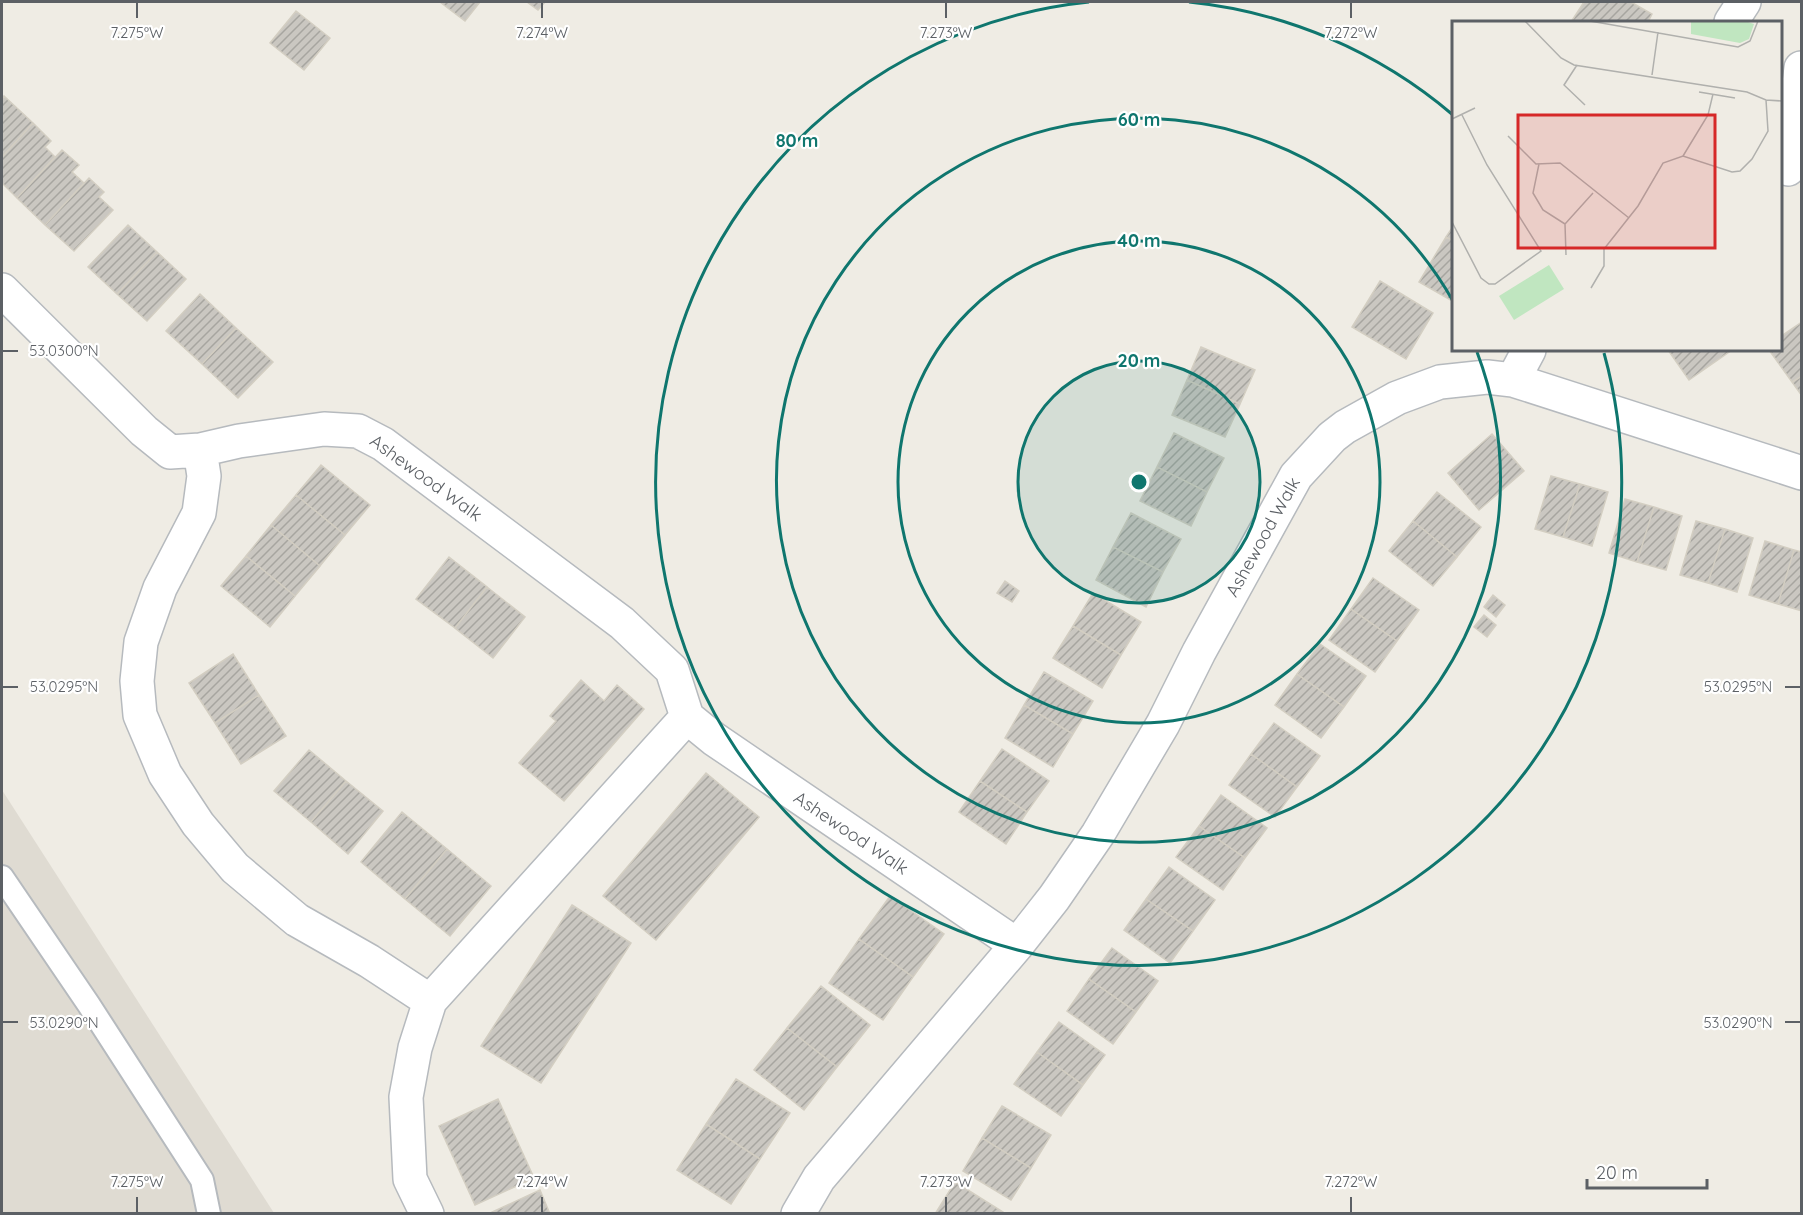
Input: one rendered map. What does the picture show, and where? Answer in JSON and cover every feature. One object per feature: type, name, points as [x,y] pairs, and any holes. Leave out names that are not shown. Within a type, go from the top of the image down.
[{"type":"street","points":[[1732,21],[1744,2]]},
{"type":"street","points":[[1788,169],[1788,121],[1802,68]]},
{"type":"street","name":"Ashewood Walk","points":[[2,290],[170,452],[200,450],[239,441],[324,429],[358,431],[383,444],[622,623],[672,670],[687,717],[714,739],[1017,945]]},
{"type":"street","points":[[1513,380],[1528,351]]},
{"type":"street","name":"Ashewood Walk","points":[[798,1214],[819,1178],[1017,945],[1054,898],[1104,824],[1163,724],[1199,652],[1296,476],[1332,437],[1345,427],[1397,398],[1440,382],[1487,377],[1513,380],[1802,473]]},
{"type":"street","points":[[200,450],[204,476],[199,513],[160,588],[141,642],[137,681],[140,715],[165,774],[198,824],[235,868],[297,920],[369,961],[430,1001]]},
{"type":"street","points":[[427,1214],[410,1179],[406,1098],[415,1048],[430,1001],[687,717]]},
{"type":"lane","points":[[2,877],[89,1005],[202,1180],[209,1214]]},
{"type":"shaded area","points":[[2,790],[274,1213],[2,1213]]},
{"type":"building","points":[[440,2],[480,2],[465,21]]},
{"type":"building","points":[[527,2],[545,2],[538,10]]},
{"type":"building","points":[[1584,2],[1631,2],[1652,14],[1648,21],[1572,21]]},
{"type":"building","points":[[296,11],[330,38],[304,70],[270,43]]},
{"type":"building","points":[[4,96],[33,123],[2,157],[2,99]]},
{"type":"building","points":[[33,123],[51,141],[45,147],[55,157],[17,198],[2,183],[2,157]]},
{"type":"building","points":[[62,150],[79,165],[72,172],[84,183],[45,225],[17,198]]},
{"type":"building","points":[[89,178],[104,192],[99,197],[113,210],[74,251],[45,225]]},
{"type":"building","points":[[128,225],[157,252],[117,294],[88,267]]},
{"type":"building","points":[[1452,228],[1452,240],[1446,237]]},
{"type":"building","points":[[1446,237],[1452,240],[1452,301],[1419,282]]},
{"type":"building","points":[[157,252],[186,279],[147,321],[117,294]]},
{"type":"building","points":[[1380,281],[1433,313],[1406,359],[1352,327]]},
{"type":"building","points":[[200,294],[236,328],[202,364],[166,331]]},
{"type":"building","points":[[1802,322],[1802,376],[1792,382],[1770,351],[1782,351],[1782,336]]},
{"type":"building","points":[[236,328],[273,362],[238,398],[202,364]]},
{"type":"building","points":[[1201,347],[1255,370],[1240,404],[1187,380]]},
{"type":"building","points":[[1669,351],[1731,351],[1689,380]]},
{"type":"building","points":[[1802,376],[1802,396],[1792,382]]},
{"type":"building","points":[[1187,380],[1240,404],[1225,437],[1172,415]]},
{"type":"building","points":[[1174,433],[1224,458],[1207,492],[1157,467]]},
{"type":"building","points":[[1492,434],[1524,471],[1479,510],[1448,473]]},
{"type":"building","points":[[321,465],[370,505],[345,535],[296,495]]},
{"type":"building","points":[[1157,467],[1207,492],[1191,526],[1140,501]]},
{"type":"building","points":[[1551,476],[1580,484],[1563,537],[1535,529]]},
{"type":"building","points":[[1580,484],[1608,492],[1592,546],[1563,537]]},
{"type":"building","points":[[1437,492],[1481,527],[1457,557],[1413,521]]},
{"type":"building","points":[[296,495],[345,535],[320,566],[271,525]]},
{"type":"building","points":[[1625,499],[1654,507],[1637,562],[1609,553]]},
{"type":"building","points":[[1654,507],[1682,516],[1666,570],[1637,562]]},
{"type":"building","points":[[1131,513],[1181,539],[1163,572],[1113,547]]},
{"type":"building","points":[[1413,521],[1457,557],[1433,586],[1389,551]]},
{"type":"building","points":[[1696,521],[1725,529],[1708,583],[1680,575]]},
{"type":"building","points":[[271,525],[320,566],[295,596],[246,556]]},
{"type":"building","points":[[1725,529],[1753,538],[1737,592],[1708,583]]},
{"type":"building","points":[[1765,541],[1794,550],[1778,604],[1749,595]]},
{"type":"building","points":[[1113,547],[1163,572],[1146,607],[1096,580]]},
{"type":"building","points":[[1794,550],[1802,552],[1802,611],[1778,604]]},
{"type":"building","points":[[246,556],[295,596],[270,627],[221,586]]},
{"type":"building","points":[[449,557],[487,587],[455,628],[416,599]]},
{"type":"building","points":[[1373,578],[1419,610],[1397,641],[1351,609]]},
{"type":"building","points":[[1005,581],[1019,591],[1012,602],[997,593]]},
{"type":"building","points":[[487,587],[525,617],[493,658],[455,628]]},
{"type":"building","points":[[1093,593],[1141,622],[1121,655],[1073,626]]},
{"type":"building","points":[[1493,595],[1505,605],[1496,617],[1484,607]]},
{"type":"building","points":[[1351,609],[1397,641],[1375,672],[1329,640]]},
{"type":"building","points":[[1484,615],[1496,625],[1487,637],[1474,627]]},
{"type":"building","points":[[1073,626],[1121,655],[1102,688],[1053,658]]},
{"type":"building","points":[[1320,644],[1366,676],[1344,707],[1297,674]]},
{"type":"building","points":[[233,654],[259,695],[215,723],[189,683]]},
{"type":"building","points":[[1044,672],[1093,701],[1073,734],[1024,705]]},
{"type":"building","points":[[1297,674],[1344,707],[1321,738],[1275,705]]},
{"type":"building","points":[[581,680],[604,701],[617,685],[644,709],[564,801],[519,763],[556,721],[550,716]]},
{"type":"building","points":[[259,695],[286,736],[241,764],[215,723]]},
{"type":"building","points":[[1024,705],[1073,734],[1053,767],[1005,738]]},
{"type":"building","points":[[1274,723],[1320,756],[1297,787],[1251,754]]},
{"type":"building","points":[[1002,749],[1049,781],[1027,812],[980,781]]},
{"type":"building","points":[[309,750],[346,781],[311,822],[274,791]]},
{"type":"building","points":[[1251,754],[1297,787],[1275,817],[1229,785]]},
{"type":"building","points":[[706,773],[759,817],[656,940],[603,896]]},
{"type":"building","points":[[346,781],[383,811],[348,854],[311,822]]},
{"type":"building","points":[[980,781],[1027,812],[1006,844],[959,812]]},
{"type":"building","points":[[1221,795],[1267,828],[1245,858],[1199,826]]},
{"type":"building","points":[[402,812],[447,849],[405,899],[361,862]]},
{"type":"building","points":[[1199,826],[1245,858],[1223,890],[1176,857]]},
{"type":"building","points":[[447,849],[491,886],[450,936],[405,899]]},
{"type":"building","points":[[1169,867],[1215,900],[1193,931],[1146,899]]},
{"type":"building","points":[[890,896],[944,934],[913,977],[859,939]]},
{"type":"building","points":[[1146,899],[1193,931],[1170,963],[1124,930]]},
{"type":"building","points":[[572,905],[631,943],[541,1083],[481,1046]]},
{"type":"building","points":[[859,939],[913,977],[883,1020],[829,983]]},
{"type":"building","points":[[1112,948],[1158,981],[1136,1012],[1089,979]]},
{"type":"building","points":[[1089,979],[1136,1012],[1113,1044],[1067,1011]]},
{"type":"building","points":[[821,986],[870,1025],[837,1067],[787,1028]]},
{"type":"building","points":[[1059,1022],[1105,1055],[1083,1085],[1037,1052]]},
{"type":"building","points":[[787,1028],[837,1067],[804,1110],[754,1070]]},
{"type":"building","points":[[1037,1052],[1083,1085],[1061,1116],[1014,1084]]},
{"type":"building","points":[[736,1079],[790,1113],[760,1159],[706,1124]]},
{"type":"building","points":[[498,1099],[534,1178],[475,1205],[439,1126]]},
{"type":"building","points":[[1002,1106],[1051,1135],[1031,1168],[982,1138]]},
{"type":"building","points":[[706,1124],[760,1159],[731,1204],[677,1170]]},
{"type":"building","points":[[982,1138],[1031,1168],[1011,1200],[963,1171]]},
{"type":"building","points":[[955,1182],[1003,1212],[1002,1214],[935,1214]]},
{"type":"building","points":[[540,1190],[550,1214],[488,1214]]}]
